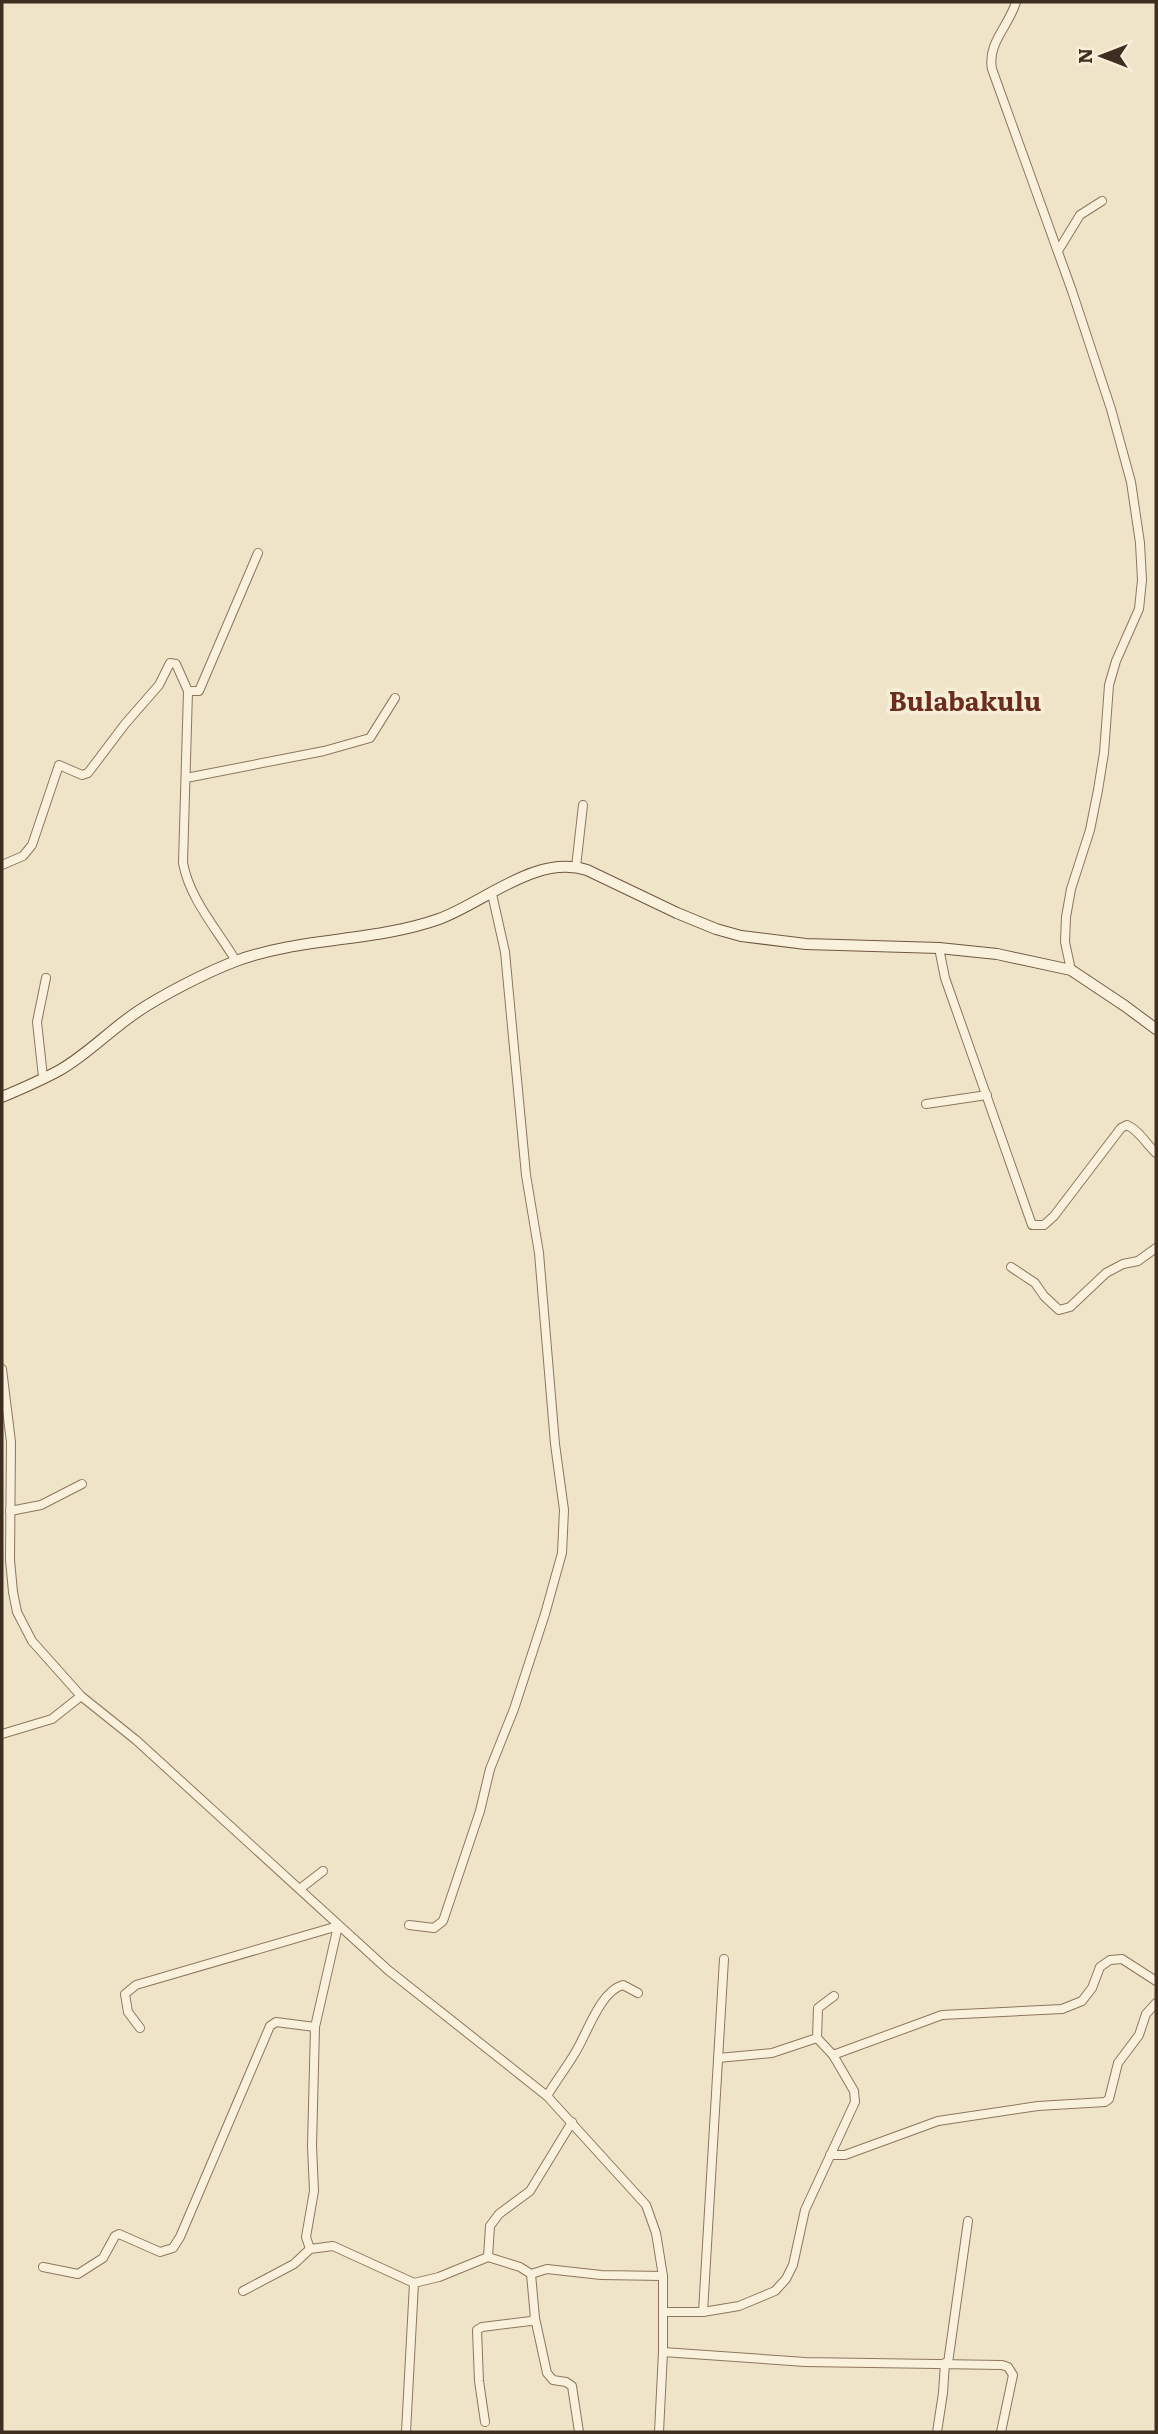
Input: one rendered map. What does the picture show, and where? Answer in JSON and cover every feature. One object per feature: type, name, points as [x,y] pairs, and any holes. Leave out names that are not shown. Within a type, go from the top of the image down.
[{"type":"street","points":[[1016,2],[992,48],[992,69],[1058,251],[1111,409],[1130,482],[1140,543],[1142,580],[1139,609],[1116,661],[1109,685],[1104,753],[1098,790],[1066,917],[1065,942],[1071,970]]},
{"type":"street","points":[[1058,251],[1080,215],[1102,201]]},
{"type":"street","points":[[188,691],[199,691],[258,553]]},
{"type":"street","points":[[2,865],[23,856],[32,845],[59,765],[82,775],[88,773],[159,685],[172,662],[188,691],[182,837],[186,880],[201,909],[216,927],[236,961]]},
{"type":"street","points":[[186,778],[324,751],[370,738],[396,698]]},
{"type":"street","points":[[576,867],[583,805]]},
{"type":"street","points":[[2,1097],[60,1069],[137,1012],[236,961],[312,943],[420,925],[453,913],[534,874],[561,867],[576,867],[603,876],[706,925],[741,936],[806,944],[939,948],[996,954],[1071,970],[1156,1029]]},
{"type":"street","points":[[409,1925],[434,1928],[443,1921],[480,1811],[490,1769],[514,1709],[545,1614],[562,1553],[564,1510],[555,1444],[539,1253],[526,1175],[505,952],[492,894]]},
{"type":"street","points":[[939,948],[945,978],[1030,1222],[1036,1227],[1044,1225],[1054,1216],[1121,1128],[1127,1125],[1137,1130],[1145,1143],[1156,1153]]},
{"type":"street","points":[[43,1077],[37,1021],[46,978]]},
{"type":"street","points":[[926,1104],[987,1095]]},
{"type":"street","points":[[1011,1267],[1035,1283],[1059,1310],[1070,1307],[1106,1273],[1123,1264],[1138,1261],[1156,1248]]},
{"type":"street","points":[[2,1369],[11,1442],[10,1560],[17,1612],[32,1641],[81,1696],[136,1740],[300,1888],[338,1926],[388,1970],[547,2096],[646,2205],[656,2233],[663,2276],[659,2432]]},
{"type":"street","points":[[10,1511],[41,1505],[82,1485]]},
{"type":"street","points":[[2,1734],[52,1719],[81,1696]]},
{"type":"street","points":[[300,1888],[323,1871]]},
{"type":"street","points":[[310,2249],[306,2237],[314,2192],[312,2146],[315,2027],[338,1926]]},
{"type":"street","points":[[140,2028],[125,2003],[125,1994],[136,1984],[338,1926]]},
{"type":"street","points":[[704,2312],[724,1959]]},
{"type":"street","points":[[833,2055],[942,2015],[1062,2009],[1082,2001],[1092,1988],[1100,1967],[1110,1960],[1122,1959],[1156,1981]]},
{"type":"street","points":[[547,2096],[576,2052],[597,2010],[614,1989],[623,1985],[638,1993]]},
{"type":"street","points":[[664,2312],[704,2312],[739,2306],[763,2298],[775,2291],[786,2279],[793,2265],[805,2210],[855,2102],[854,2091],[833,2055],[817,2038],[818,2008],[834,1996]]},
{"type":"street","points":[[830,2154],[845,2155],[938,2121],[1038,2106],[1105,2102],[1109,2099],[1118,2063],[1139,2035],[1146,2014],[1156,2003]]},
{"type":"street","points":[[43,2267],[78,2274],[103,2258],[119,2234],[160,2252],[173,2248],[270,2026],[276,2022],[315,2027]]},
{"type":"street","points":[[718,2057],[772,2053],[817,2038]]},
{"type":"street","points":[[488,2257],[490,2226],[499,2214],[530,2191],[572,2122]]},
{"type":"street","points":[[937,2432],[968,2221]]},
{"type":"street","points":[[243,2291],[294,2264],[310,2249],[333,2246],[414,2283],[439,2277],[488,2257],[520,2267],[531,2274],[547,2269],[601,2275],[663,2276]]},
{"type":"street","points":[[531,2274],[547,2373],[553,2381],[566,2382],[572,2386],[579,2432]]},
{"type":"street","points":[[406,2432],[414,2283]]},
{"type":"street","points":[[485,2422],[478,2381],[477,2330],[536,2318]]},
{"type":"street","points":[[663,2352],[806,2362],[1002,2365],[1008,2367],[1013,2375],[1001,2432]]},
{"type":"district","name":"Bulabakulu","points":[[965,699]]}]
